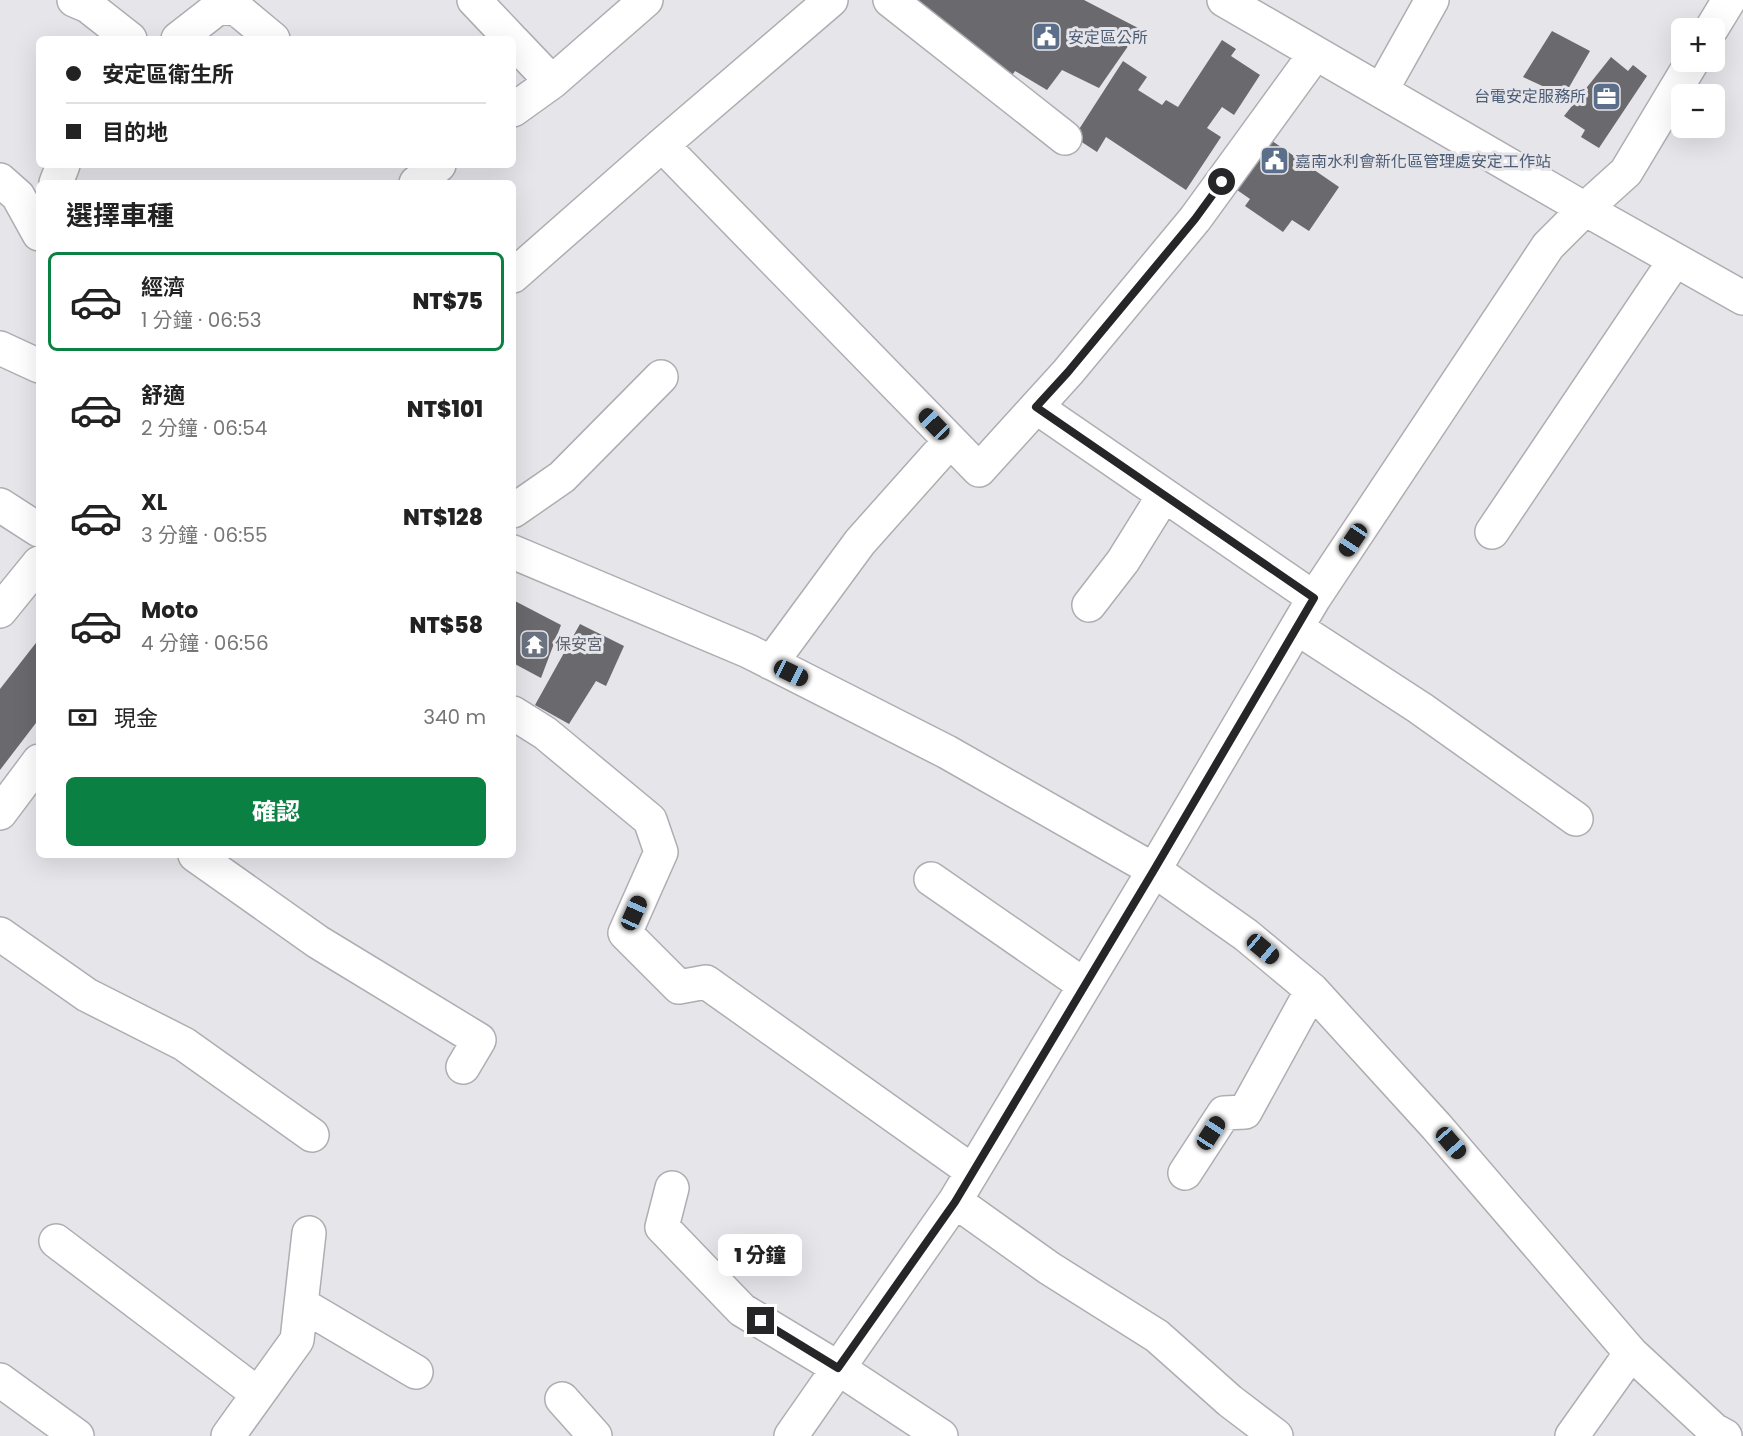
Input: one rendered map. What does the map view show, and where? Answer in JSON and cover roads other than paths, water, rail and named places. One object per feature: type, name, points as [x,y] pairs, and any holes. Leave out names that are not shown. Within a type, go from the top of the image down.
[{"type":"street","points":[[474,0],[508,36]]},
{"type":"street","points":[[516,108],[552,82],[646,0]]},
{"type":"street","points":[[516,273],[831,0]]},
{"type":"street","points":[[890,0],[1065,138]]},
{"type":"street","points":[[1224,0],[1743,298]]},
{"type":"street","points":[[1381,91],[1432,0]]},
{"type":"street","points":[[1718,18],[1729,0]]},
{"type":"street","points":[[83,2],[96,36]]},
{"type":"street","points":[[83,2],[126,36]]},
{"type":"street","points":[[182,36],[219,8],[237,9],[269,36]]},
{"type":"street","points":[[516,44],[552,82]]},
{"type":"street","points":[[662,145],[979,470],[1068,372],[1195,219],[1315,54]]},
{"type":"street","points":[[791,1436],[955,1202],[1314,598],[1548,246],[1626,172],[1686,72]]},
{"type":"street","points":[[0,180],[18,196],[36,229]]},
{"type":"street","points":[[1492,532],[1675,261]]},
{"type":"street","points":[[0,348],[36,365]]},
{"type":"street","points":[[516,509],[562,477],[661,377]]},
{"type":"street","points":[[1036,407],[1314,598]]},
{"type":"street","points":[[771,663],[860,542],[950,441]]},
{"type":"street","points":[[1089,605],[1123,561],[1164,495]]},
{"type":"street","points":[[0,505],[36,528]]},
{"type":"street","points":[[516,553],[748,651],[947,752],[1154,870],[1246,935],[1312,990],[1436,1126],[1631,1353],[1714,1430],[1725,1436]]},
{"type":"street","points":[[0,611],[36,567]]},
{"type":"street","points":[[1297,628],[1420,708],[1576,819]]},
{"type":"street","points":[[516,714],[545,733],[650,820],[661,852],[625,933],[679,987],[706,982],[972,1171]]},
{"type":"street","points":[[0,813],[36,765]]},
{"type":"street","points":[[199,858],[318,942],[479,1040],[463,1067]]},
{"type":"street","points":[[931,879],[1084,985]]},
{"type":"street","points":[[0,934],[87,995],[184,1044],[312,1135]]},
{"type":"street","points":[[1185,1173],[1224,1113],[1245,1112],[1312,990]]},
{"type":"street","points":[[672,1188],[662,1227],[742,1310],[838,1368],[941,1436]]},
{"type":"street","points":[[955,1202],[1049,1269],[1157,1336],[1230,1401],[1276,1436]]},
{"type":"street","points":[[228,1436],[297,1340],[309,1233]]},
{"type":"street","points":[[56,1241],[258,1394]]},
{"type":"street","points":[[301,1304],[416,1372]]},
{"type":"street","points":[[1572,1436],[1631,1353]]},
{"type":"street","points":[[0,1380],[77,1436]]},
{"type":"street","points":[[562,1399],[595,1436]]},
{"type":"place","name":"安定區公所","points":[[1047,37]]},
{"type":"place","name":"台電安定服務所","points":[[1607,96]]},
{"type":"place","name":"嘉南水利會新化區管理處安定工作站","points":[[1274,161]]},
{"type":"place","name":"保安宮","points":[[534,644]]}]
